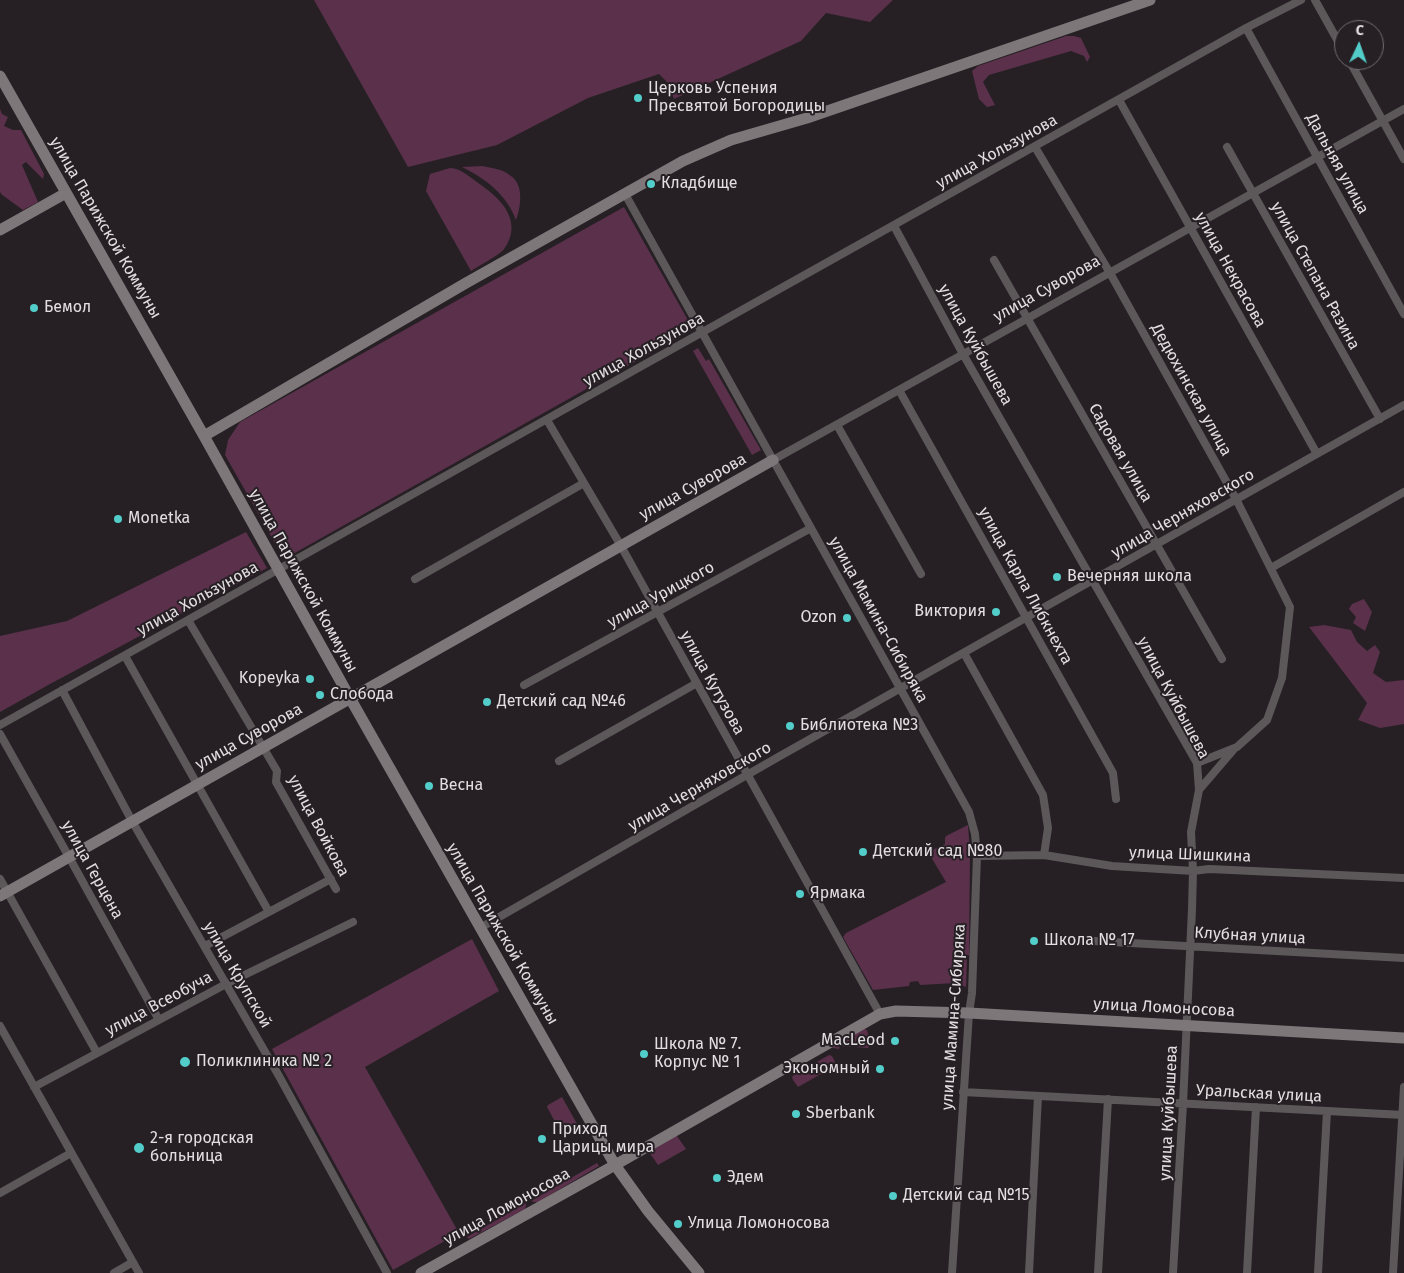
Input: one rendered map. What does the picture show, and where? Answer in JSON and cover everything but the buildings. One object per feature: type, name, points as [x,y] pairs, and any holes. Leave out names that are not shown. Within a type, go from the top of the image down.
[{"type":"main road","points":[[204,436],[454,290],[683,162],[731,140],[807,118],[1150,0]]},
{"type":"main road","name":"улица Парижской Коммуны","points":[[0,76],[615,1165],[648,1211],[699,1273]]},
{"type":"main road","points":[[0,230],[66,193]]},
{"type":"main road","name":"улица Суворова","points":[[4,894],[773,460]]},
{"type":"main road","name":"улица Ломоносова","points":[[421,1273],[880,1014],[896,1011],[968,1014],[1404,1038]]},
{"type":"street","name":"улица Хользунова","points":[[0,725],[1246,28],[1301,0]]},
{"type":"street","points":[[1315,0],[1334,34]]},
{"type":"street","name":"Дальняя улица","points":[[1246,28],[1404,314]]},
{"type":"street","points":[[1355,70],[1404,159]]},
{"type":"street","name":"улица Некрасова","points":[[1119,100],[1317,454]]},
{"type":"street","name":"улица Суворова","points":[[773,460],[1404,109]]},
{"type":"street","name":"Дедюхинская улица","points":[[1035,147],[1110,273],[1236,499],[1290,607],[1282,678],[1267,720],[1237,746],[1197,763]]},
{"type":"street","name":"улица Степана Разина","points":[[1227,147],[1380,419]]},
{"type":"street","name":"улица Мамина-Сибиряка","points":[[625,194],[969,812],[975,834],[977,856],[972,993],[968,1014],[952,1273]]},
{"type":"street","name":"улица Куйбышева","points":[[894,226],[963,354],[1197,763],[1199,790],[1191,832],[1193,871],[1187,1026],[1173,1273]]},
{"type":"street","name":"Садовая улица","points":[[994,260],[1222,659]]},
{"type":"street","name":"улица Карла Либкнехта","points":[[900,390],[1113,773],[1116,799]]},
{"type":"street","name":"улица Черняховского","points":[[480,928],[747,775],[1404,405]]},
{"type":"street","name":"улица Кутузова","points":[[547,420],[698,683],[880,1014]]},
{"type":"street","points":[[837,425],[921,574]]},
{"type":"street","points":[[415,579],[584,483]]},
{"type":"street","points":[[1271,568],[1404,492]]},
{"type":"street","name":"улица Урицкого","points":[[524,685],[811,528]]},
{"type":"street","name":"улица Войкова","points":[[188,620],[277,771],[276,782],[336,889]]},
{"type":"street","points":[[964,653],[1043,795],[1048,828],[1044,855]]},
{"type":"street","points":[[124,656],[269,912]]},
{"type":"street","points":[[559,761],[698,683]]},
{"type":"street","name":"улица Крупской","points":[[62,690],[132,821],[279,1076],[387,1273]]},
{"type":"street","name":"улица Герцена","points":[[0,734],[159,1020]]},
{"type":"street","points":[[1199,790],[1237,746]]},
{"type":"street","name":"улица Шишкина","points":[[977,856],[1044,855],[1112,866],[1193,871],[1209,869],[1404,878]]},
{"type":"street","points":[[0,879],[4,894],[97,1053]]},
{"type":"street","points":[[205,946],[331,879]]},
{"type":"street","name":"улица Всеобуча","points":[[34,1087],[226,984],[353,922]]},
{"type":"street","name":"Клубная улица","points":[[1094,941],[1404,958]]},
{"type":"street","points":[[0,1026],[139,1273]]},
{"type":"street","points":[[1394,1273],[1404,1115],[1404,1087]]},
{"type":"street","name":"Уральская улица","points":[[963,1092],[1404,1115]]},
{"type":"street","points":[[1029,1273],[1038,1096]]},
{"type":"street","points":[[1098,1273],[1108,1099]]},
{"type":"street","points":[[1247,1273],[1256,1108]]},
{"type":"street","points":[[1318,1273],[1327,1111]]},
{"type":"street","points":[[0,1193],[71,1153]]},
{"type":"street","points":[[114,1273],[133,1262]]},
{"type":"shaded area","points":[[314,0],[893,0],[870,22],[826,13],[801,41],[674,99],[667,82],[659,74],[588,98],[497,145],[408,167]]},
{"type":"shaded area","points":[[1066,36],[1081,38],[1090,57],[1087,62],[1084,56],[1071,51],[989,75],[983,82],[995,105],[987,107],[979,99],[972,71],[978,66]]},
{"type":"shaded area","points":[[0,109],[2,114],[8,117],[4,126],[13,130],[21,130],[44,174],[43,179],[26,162],[22,165],[38,202],[23,210],[1,194],[0,191]]},
{"type":"shaded area","points":[[482,166],[497,169],[515,180],[520,190],[519,209],[516,220],[507,203],[494,188],[479,176],[462,167]]},
{"type":"shaded area","points":[[450,168],[462,172],[489,191],[503,205],[511,221],[512,230],[504,249],[471,271],[426,191],[430,174]]},
{"type":"shaded area","points":[[624,207],[693,329],[284,559],[225,455],[228,440],[240,422]]},
{"type":"shaded area","points":[[698,348],[706,361],[709,359],[761,450],[752,455],[693,351]]},
{"type":"shaded area","points":[[246,532],[267,568],[0,712],[0,636],[67,621]]},
{"type":"shaded area","points":[[1364,599],[1372,612],[1365,631],[1353,623],[1356,617],[1349,609],[1352,604]]},
{"type":"shaded area","points":[[1324,625],[1351,630],[1357,642],[1367,651],[1375,645],[1380,652],[1373,673],[1386,682],[1404,680],[1404,724],[1380,728],[1358,720],[1367,703],[1309,627]]},
{"type":"shaded area","points":[[968,825],[970,853],[969,955],[967,956],[966,987],[956,983],[920,985],[918,981],[910,982],[909,986],[873,990],[843,937],[846,933],[946,882],[928,852],[945,844],[946,836]]},
{"type":"shaded area","points":[[472,939],[499,991],[365,1067],[459,1233],[393,1270],[272,1049]]},
{"type":"shaded area","points":[[864,1029],[867,1030],[871,1044],[868,1048],[840,1046],[839,1049],[833,1048],[833,1045]]},
{"type":"shaded area","points":[[829,1055],[832,1056],[837,1065],[798,1087],[792,1077]]},
{"type":"shaded area","points":[[562,1097],[581,1131],[572,1135],[560,1131],[547,1107]]},
{"type":"shaded area","points":[[677,1136],[686,1149],[658,1165],[649,1152]]},
{"type":"shaded area","points":[[597,1163],[599,1166],[538,1202],[531,1201]]},
{"type":"shaded area","points":[[526,1203],[525,1209],[469,1239],[467,1237]]},
{"type":"place","name":"Церковь Успения Пресвятой Богородицы","points":[[638,98]]},
{"type":"place","name":"Кладбище","points":[[651,184]]},
{"type":"place","name":"Бемол","points":[[34,308]]},
{"type":"place","name":"Monetka","points":[[118,519]]},
{"type":"place","name":"Вечерняя школа","points":[[1057,577]]},
{"type":"place","name":"Виктория","points":[[996,612]]},
{"type":"place","name":"Ozon","points":[[847,618]]},
{"type":"place","name":"Kopeyka","points":[[310,679]]},
{"type":"place","name":"Слобода","points":[[320,695]]},
{"type":"place","name":"Детский сад №46","points":[[487,702]]},
{"type":"place","name":"Библиотека №3","points":[[790,726]]},
{"type":"place","name":"Весна","points":[[429,786]]},
{"type":"place","name":"Детский сад №80","points":[[863,852]]},
{"type":"place","name":"Ярмака","points":[[800,894]]},
{"type":"place","name":"Школа № 17","points":[[1034,941]]},
{"type":"place","name":"MacLeod","points":[[895,1041]]},
{"type":"place","name":"Школа № 7. Корпус № 1","points":[[644,1054]]},
{"type":"place","name":"Поликлиника № 2","points":[[185,1062]]},
{"type":"place","name":"Экономный","points":[[880,1069]]},
{"type":"place","name":"Sberbank","points":[[796,1114]]},
{"type":"place","name":"Приход Царицы мира","points":[[542,1139]]},
{"type":"place","name":"2-я городская больница","points":[[139,1148]]},
{"type":"place","name":"Эдем","points":[[717,1178]]},
{"type":"place","name":"Детский сад №15","points":[[893,1196]]},
{"type":"place","name":"Улица Ломоносова","points":[[678,1224]]}]
